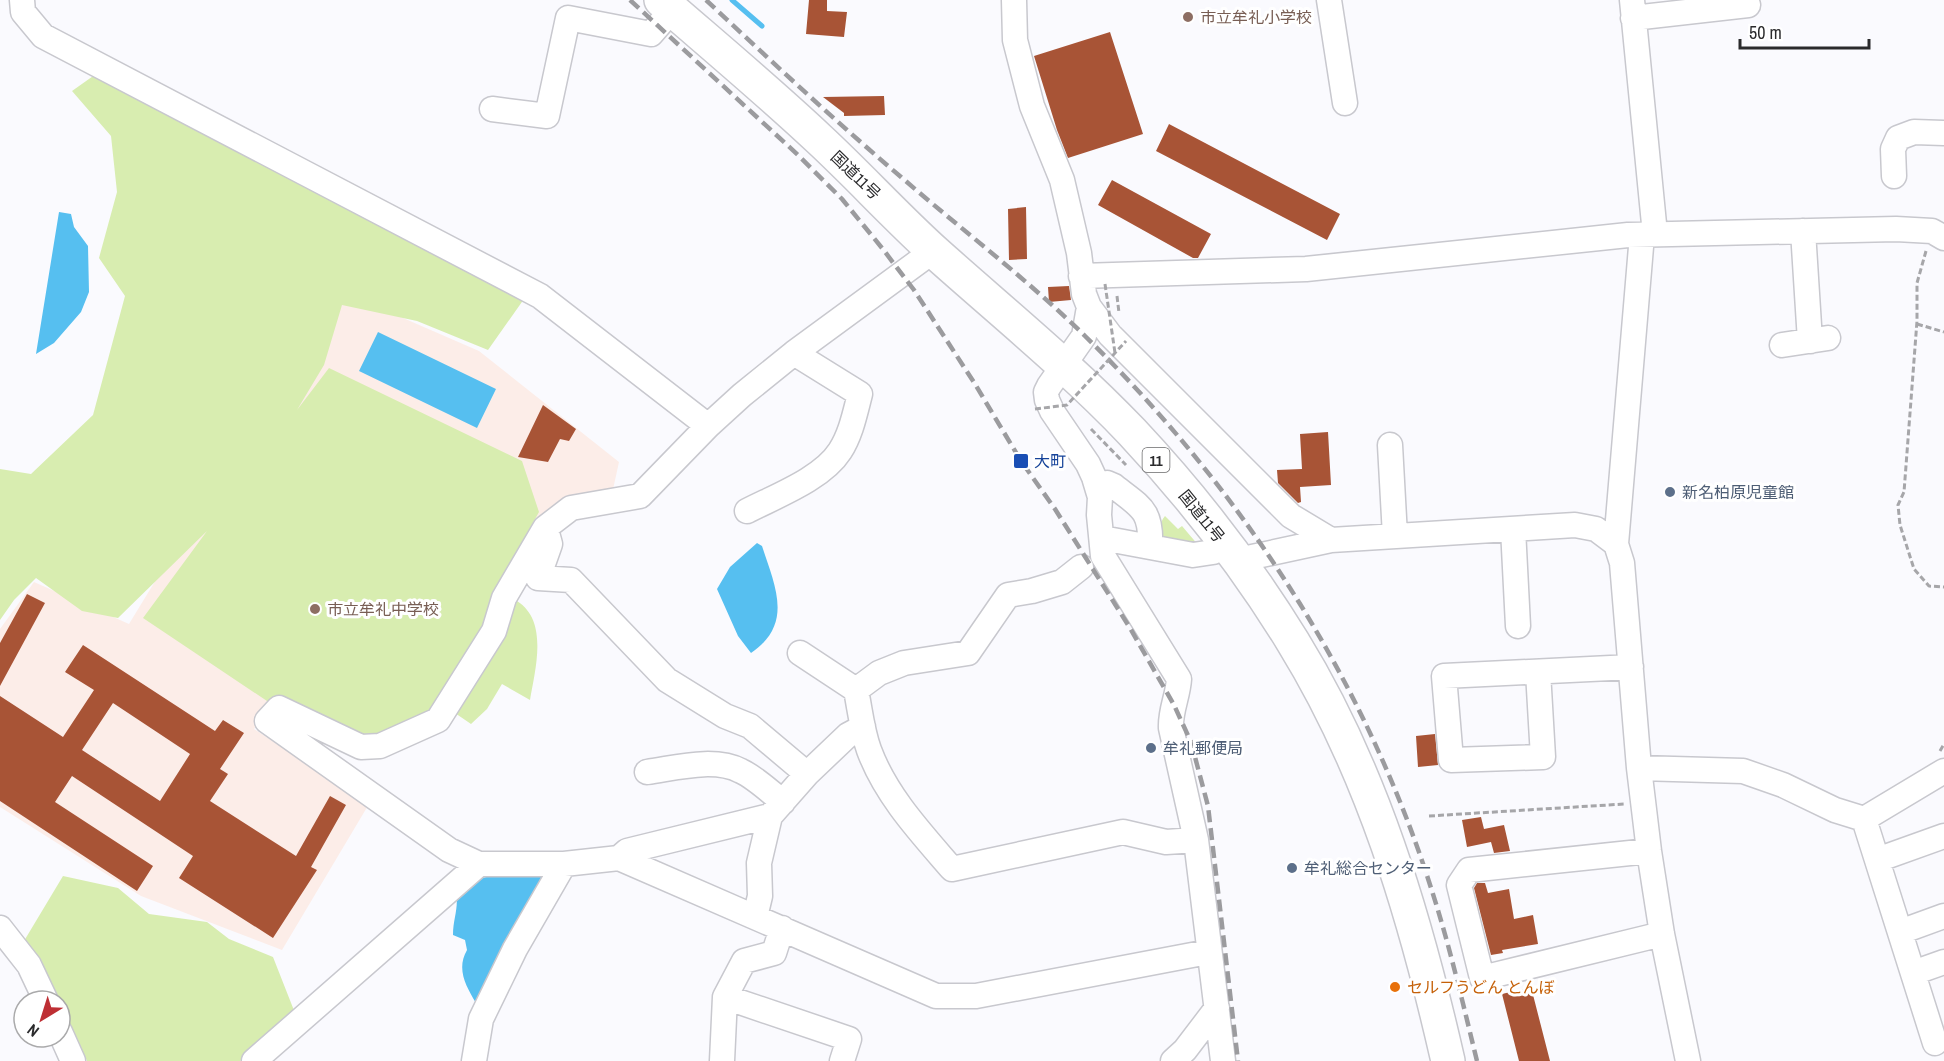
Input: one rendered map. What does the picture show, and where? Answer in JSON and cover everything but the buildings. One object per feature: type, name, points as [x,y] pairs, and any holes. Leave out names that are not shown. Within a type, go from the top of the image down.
[{"type":"highway","name":"国道11号","points":[[667,5],[818,138],[933,250],[1063,365],[1131,432],[1233,553],[1294,643],[1330,710],[1373,803],[1408,908],[1448,1061]]},
{"type":"street","points":[[21,0],[23,12],[43,36],[540,296],[708,426]]},
{"type":"street","points":[[1014,0],[1015,40],[1032,106],[1062,180],[1078,253],[1084,294],[1089,307],[1110,335],[1291,516],[1331,540]]},
{"type":"street","points":[[1329,0],[1346,103]]},
{"type":"street","points":[[492,109],[547,116],[568,18],[651,34],[667,5]]},
{"type":"street","points":[[1688,1061],[1662,934],[1649,851],[1639,768],[1622,562],[1616,544],[1648,234],[1632,9],[1748,5]]},
{"type":"street","points":[[1894,176],[1893,149],[1898,138],[1914,132],[1944,133]]},
{"type":"street","points":[[1081,276],[1306,269],[1648,234],[1940,230]]},
{"type":"street","points":[[1782,345],[1819,340],[1803,231]]},
{"type":"street","points":[[933,250],[794,353],[708,426],[640,496],[571,508],[545,528],[504,598],[494,631],[438,720],[380,746],[361,747],[279,708],[267,721],[449,850],[479,864],[564,864],[619,858],[936,996],[976,996],[1208,952]]},
{"type":"street","points":[[1089,307],[1084,336],[1049,386],[1046,392],[1047,400],[1057,420],[1088,464],[1100,497],[1099,515],[1103,556],[1179,678],[1178,696],[1170,716],[1171,728],[1196,840],[1223,1061]]},
{"type":"street","points":[[747,511],[808,480],[827,465],[840,452],[850,428],[860,394],[794,353]]},
{"type":"street","points":[[1390,445],[1395,536]]},
{"type":"street","points":[[1096,486],[1107,483],[1114,486],[1145,511],[1150,547]]},
{"type":"street","points":[[1102,538],[1193,555],[1233,553],[1331,540],[1575,525],[1596,528],[1616,544]]},
{"type":"street","points":[[545,528],[550,544],[538,578],[571,580],[667,680],[725,716],[750,726],[807,774]]},
{"type":"street","points":[[1513,529],[1518,626]]},
{"type":"street","points":[[856,690],[879,673],[904,663],[968,654],[1008,595],[1062,582],[1081,567]]},
{"type":"street","points":[[800,653],[856,690],[869,751],[885,784],[910,820],[952,869],[1123,832],[1166,842],[1196,840]]},
{"type":"street","points":[[1538,672],[1543,757],[1451,760],[1444,676],[1631,667]]},
{"type":"street","points":[[755,917],[760,896],[759,863],[777,809],[807,774],[848,735],[863,727]]},
{"type":"street","points":[[647,772],[712,765],[729,766],[743,771],[777,809]]},
{"type":"street","points":[[1639,768],[1743,771],[1783,785],[1835,810],[1864,819],[1944,771]]},
{"type":"street","points":[[619,858],[627,851],[777,809]]},
{"type":"street","points":[[1864,819],[1935,1042]]},
{"type":"street","points":[[1877,860],[1944,836]]},
{"type":"street","points":[[1649,851],[1469,870],[1459,885],[1482,978],[1662,934]]},
{"type":"street","points":[[254,1061],[479,864]]},
{"type":"street","points":[[474,1061],[481,1020],[515,949],[564,864]]},
{"type":"street","points":[[1900,932],[1944,916]]},
{"type":"street","points":[[0,928],[29,964],[40,989]]},
{"type":"street","points":[[726,1059],[725,997],[744,961],[774,953],[782,928]]},
{"type":"street","points":[[1913,973],[1944,962]]},
{"type":"street","points":[[725,997],[849,1039],[842,1061]]},
{"type":"street","points":[[1173,1061],[1185,1050],[1217,1008]]},
{"type":"path","points":[[1940,230],[1917,283],[1917,324],[1904,492],[1898,505],[1900,525],[1914,569],[1929,586],[1944,587]]},
{"type":"path","points":[[1105,284],[1115,353]]},
{"type":"path","points":[[1116,292],[1120,320]]},
{"type":"path","points":[[1917,324],[1944,332]]},
{"type":"path","points":[[1035,409],[1067,405],[1126,341]]},
{"type":"path","points":[[1083,421],[1130,469]]},
{"type":"path","points":[[1429,816],[1644,802]]},
{"type":"shaded area","name":"市立牟礼中学校","points":[[334,288],[479,351],[619,462],[612,494],[564,502],[429,718],[269,704],[254,729],[369,804],[282,950],[141,896],[0,807],[0,629],[34,582],[129,624]]},
{"type":"green space","points":[[96,74],[524,299],[488,350],[417,321],[342,305],[324,365],[297,410],[329,368],[522,461],[539,512],[494,592],[482,629],[426,715],[393,732],[365,736],[295,704],[267,701],[143,618],[207,531],[118,618],[82,611],[36,578],[14,600],[0,620],[0,469],[31,474],[93,415],[125,296],[99,258],[117,192],[111,136],[72,91]]},
{"type":"green space","points":[[1165,516],[1178,529],[1182,526],[1199,546],[1163,539],[1160,527]]},
{"type":"green space","points":[[517,601],[527,610],[536,633],[537,661],[530,700],[502,684],[487,709],[471,724],[452,711]]},
{"type":"green space","points":[[63,876],[118,888],[149,914],[207,922],[229,939],[273,957],[295,1013],[240,1061],[87,1061],[72,1028],[72,989],[54,989],[41,960],[24,941]]},
{"type":"water","points":[[59,212],[71,214],[74,227],[88,246],[89,292],[81,312],[54,343],[36,354]]},
{"type":"water","points":[[378,332],[496,389],[477,428],[359,371]]},
{"type":"water","points":[[757,543],[762,546],[778,604],[773,630],[751,653],[738,636],[717,589],[730,567]]},
{"type":"water","points":[[545,873],[476,1003],[462,971],[467,950],[465,940],[453,935],[456,892],[473,880],[491,876]]},
{"type":"waterway","points":[[732,0],[762,26]]},
{"type":"railway","points":[[630,0],[798,155],[842,199],[882,248],[914,290],[975,384],[1021,461],[1055,509],[1130,628],[1174,705],[1191,742],[1208,806],[1238,1061]]},
{"type":"railway","points":[[706,0],[851,134],[1085,336],[1143,396],[1196,458],[1247,524],[1293,592],[1334,663],[1372,737],[1404,813],[1432,891],[1477,1061]]},
{"type":"place","name":"市立牟礼小学校","points":[[1188,17]]},
{"type":"place","name":"大町","points":[[1021,461]]},
{"type":"place","name":"新名柏原児童館","points":[[1670,492]]},
{"type":"place","name":"市立牟礼中学校","points":[[315,609]]},
{"type":"place","name":"牟礼郵便局","points":[[1151,748]]},
{"type":"place","name":"牟礼総合センター","points":[[1292,868]]},
{"type":"place","name":"セルフうどん とんぼ","points":[[1395,987]]}]
